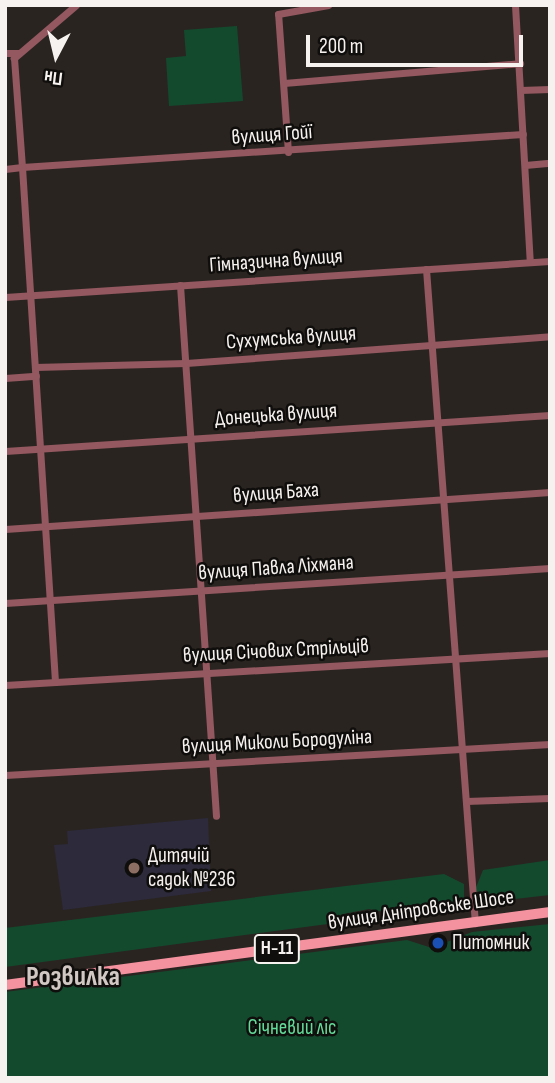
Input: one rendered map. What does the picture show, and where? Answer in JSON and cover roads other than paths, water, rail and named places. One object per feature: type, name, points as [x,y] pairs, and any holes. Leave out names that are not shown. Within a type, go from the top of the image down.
[{"type":"main road","name":"вулиця Дніпровське Шосе","points":[[5,985],[550,912]]},
{"type":"street","points":[[55,682],[13,64],[19,52],[76,5]]},
{"type":"street","points":[[288,152],[278,12],[328,5]]},
{"type":"street","points":[[515,5],[530,262]]},
{"type":"street","points":[[5,53],[19,52]]},
{"type":"street","points":[[284,83],[520,63]]},
{"type":"street","points":[[520,90],[550,89]]},
{"type":"street","name":"вулиця Гойї","points":[[5,169],[288,152],[523,134]]},
{"type":"street","points":[[525,164],[550,163]]},
{"type":"street","name":"Гімназична вулиця","points":[[5,296],[550,261]]},
{"type":"street","points":[[426,269],[475,923]]},
{"type":"street","points":[[180,285],[216,816]]},
{"type":"street","name":"Сухумська вулиця","points":[[35,366],[186,363],[550,337]]},
{"type":"street","points":[[5,378],[36,376]]},
{"type":"street","name":"Донецька вулиця","points":[[5,451],[550,415]]},
{"type":"street","name":"вулиця Баха","points":[[5,529],[550,492]]},
{"type":"street","name":"вулиця Павла Ліхмана","points":[[5,603],[550,568]]},
{"type":"street","name":"вулиця Січових Стрільців","points":[[5,685],[550,653]]},
{"type":"street","name":"вулиця Миколи Бородуліна","points":[[5,775],[550,744]]},
{"type":"street","points":[[466,801],[550,798]]},
{"type":"place","name":"Дитячій садок №236","points":[[134,868]]},
{"type":"place","name":"Питомник","points":[[438,943]]},
{"type":"district","name":"Розвилка","points":[[73,977]]},
{"type":"park label","name":"Січневий ліс","points":[[292,1028]]}]
